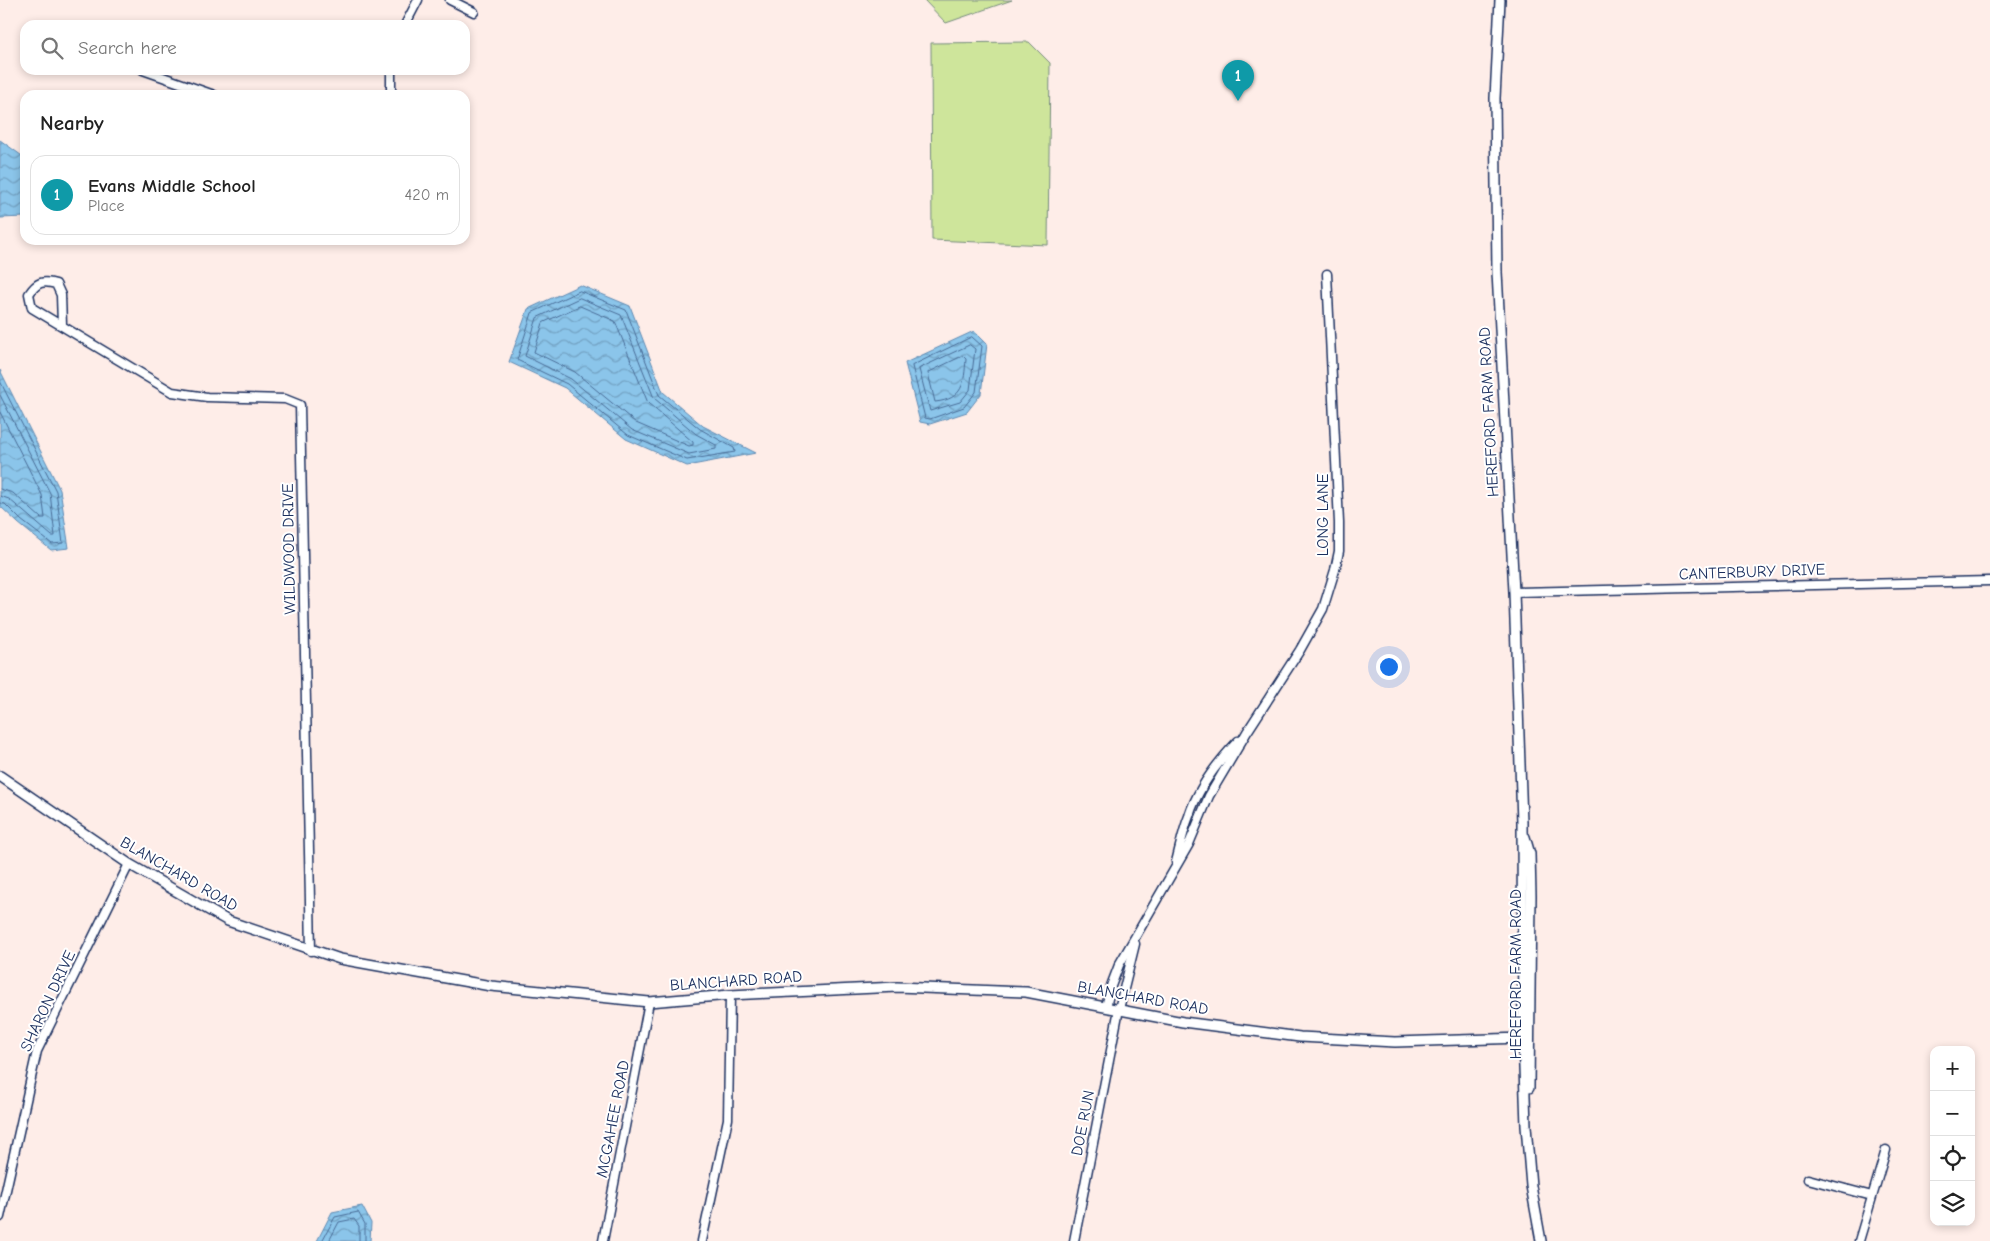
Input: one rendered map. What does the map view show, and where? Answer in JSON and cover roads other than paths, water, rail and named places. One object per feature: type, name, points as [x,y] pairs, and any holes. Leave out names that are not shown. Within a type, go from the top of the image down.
[{"type":"street","points":[[408,20],[418,0]]},
{"type":"street","points":[[450,0],[474,12]]},
{"type":"street","name":"HEREFORD FARM ROAD","points":[[1500,0],[1495,98],[1497,272],[1514,592],[1522,822],[1523,1038],[1526,1126],[1531,1186],[1540,1241]]},
{"type":"street","points":[[157,75],[200,90]]},
{"type":"street","points":[[391,75],[391,90]]},
{"type":"street","name":"LONG LANE","points":[[1106,1007],[1119,965],[1171,877],[1189,816],[1198,794],[1227,753],[1247,732],[1300,650],[1323,609],[1335,570],[1339,551],[1327,274]]},
{"type":"street","name":"WILDWOOD DRIVE","points":[[62,325],[61,295],[56,284],[46,281],[36,284],[29,294],[32,308],[172,392],[207,397],[285,399],[300,405],[311,951]]},
{"type":"street","name":"CANTERBURY DRIVE","points":[[1514,592],[1990,581]]},
{"type":"street","name":"BLANCHARD ROAD","points":[[0,776],[129,864],[228,921],[311,951],[340,959],[491,986],[649,1002],[730,995],[897,987],[1030,993],[1183,1022],[1300,1037],[1395,1042],[1523,1038]]},
{"type":"street","name":"HEREFORD FARM ROAD","points":[[1522,822],[1530,854],[1532,934],[1531,1066],[1526,1126]]},
{"type":"street","name":"SHARON DRIVE","points":[[0,1217],[37,1050],[129,864]]},
{"type":"street","name":"LONG LANE","points":[[1119,1009],[1137,936]]},
{"type":"street","points":[[702,1241],[728,1119],[730,995]]},
{"type":"street","name":"MCGAHEE ROAD","points":[[603,1241],[649,1002]]},
{"type":"street","name":"DOE RUN","points":[[1074,1241],[1119,1009]]},
{"type":"street","points":[[1859,1241],[1886,1150]]},
{"type":"street","points":[[1808,1179],[1872,1196]]},
{"type":"water","points":[[0,140],[20,154],[20,217],[0,218]]},
{"type":"water","points":[[580,285],[630,306],[663,392],[703,426],[756,453],[687,466],[626,439],[565,388],[509,362],[528,309]]},
{"type":"water","points":[[974,331],[987,344],[981,394],[967,412],[930,424],[920,422],[905,363]]},
{"type":"water","points":[[0,370],[60,490],[69,548],[51,550],[0,506]]},
{"type":"water","points":[[362,1206],[371,1223],[370,1241],[317,1241],[332,1212]]},
{"type":"place","name":"Evans Middle School","points":[[1238,101]]}]
